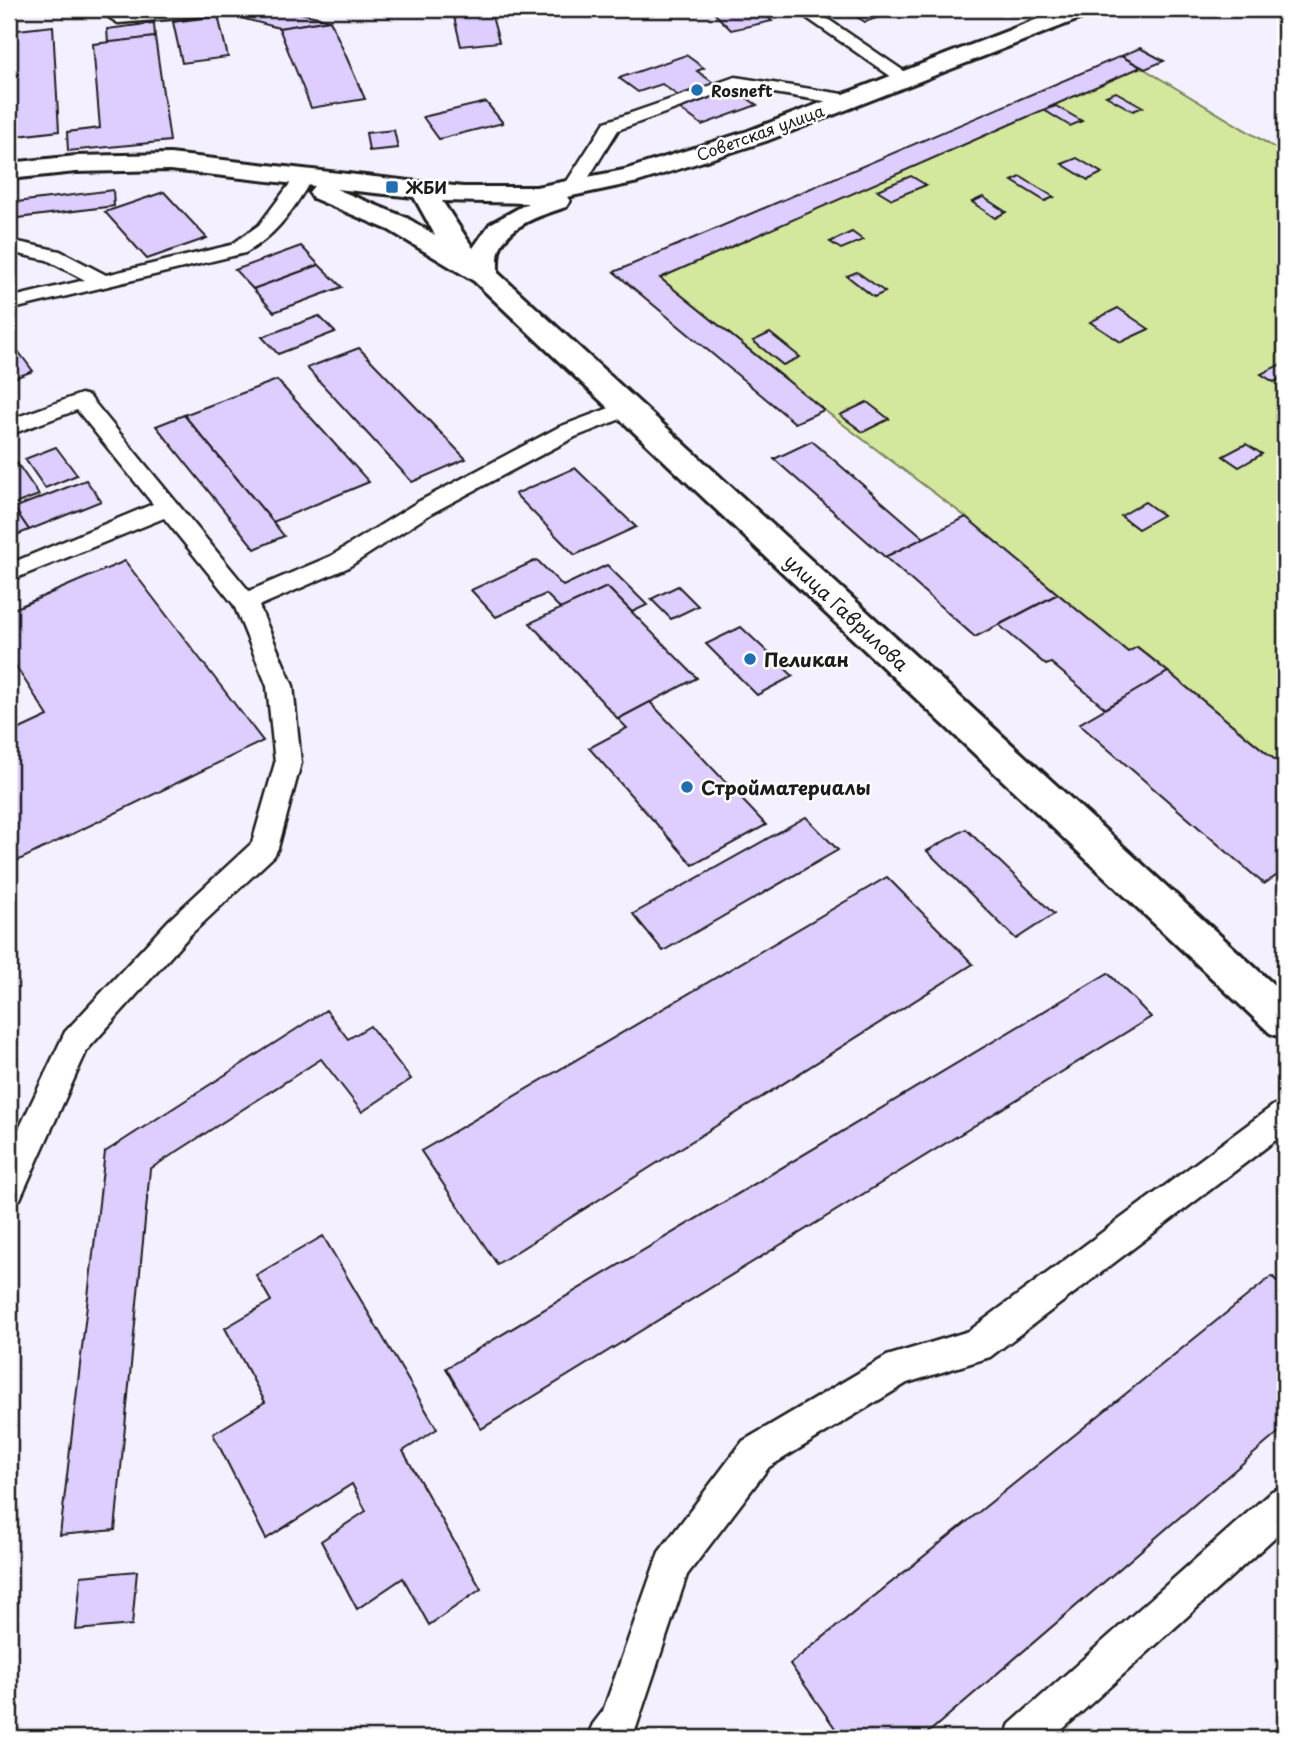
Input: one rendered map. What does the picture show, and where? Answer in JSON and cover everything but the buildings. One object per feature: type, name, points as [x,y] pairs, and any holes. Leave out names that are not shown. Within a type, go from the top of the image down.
[{"type":"street","name":"Советская улица","points":[[253,170],[424,192],[504,197],[572,189],[629,177],[757,136],[1084,9]]},
{"type":"street","points":[[9,171],[123,162],[170,162],[253,170],[341,199],[398,224],[484,275],[487,247],[501,229],[530,211],[629,177]]},
{"type":"street","name":"улица Гаврилова","points":[[424,192],[456,247],[484,275],[1285,1021]]},
{"type":"lane","points":[[118,18],[231,9]]},
{"type":"lane","points":[[802,9],[905,78]]},
{"type":"lane","points":[[572,189],[611,126],[735,82],[849,100]]},
{"type":"lane","points":[[9,304],[216,256],[259,239],[279,216],[299,185]]},
{"type":"lane","points":[[9,246],[53,255],[104,282]]},
{"type":"lane","points":[[9,428],[82,401],[245,602],[280,686],[288,763],[264,848],[180,926],[76,1041],[27,1144],[9,1189]]},
{"type":"lane","points":[[245,602],[339,562],[424,508],[567,432],[628,408]]},
{"type":"lane","points":[[9,573],[167,507]]},
{"type":"lane","points":[[607,1738],[619,1723],[672,1565],[756,1454],[900,1367],[978,1345],[1285,1115]]},
{"type":"lane","points":[[1024,1738],[1285,1504]]},
{"type":"green space","points":[[1141,67],[1285,154],[1285,768],[1138,647],[1128,652],[966,517],[824,410],[660,278]]},
{"type":"place","name":"Rosneft","points":[[697,90]]},
{"type":"place","name":"ЖБИ","points":[[392,187]]},
{"type":"place","name":"Пеликан","points":[[750,659]]},
{"type":"place","name":"Стройматериалы","points":[[687,787]]}]
